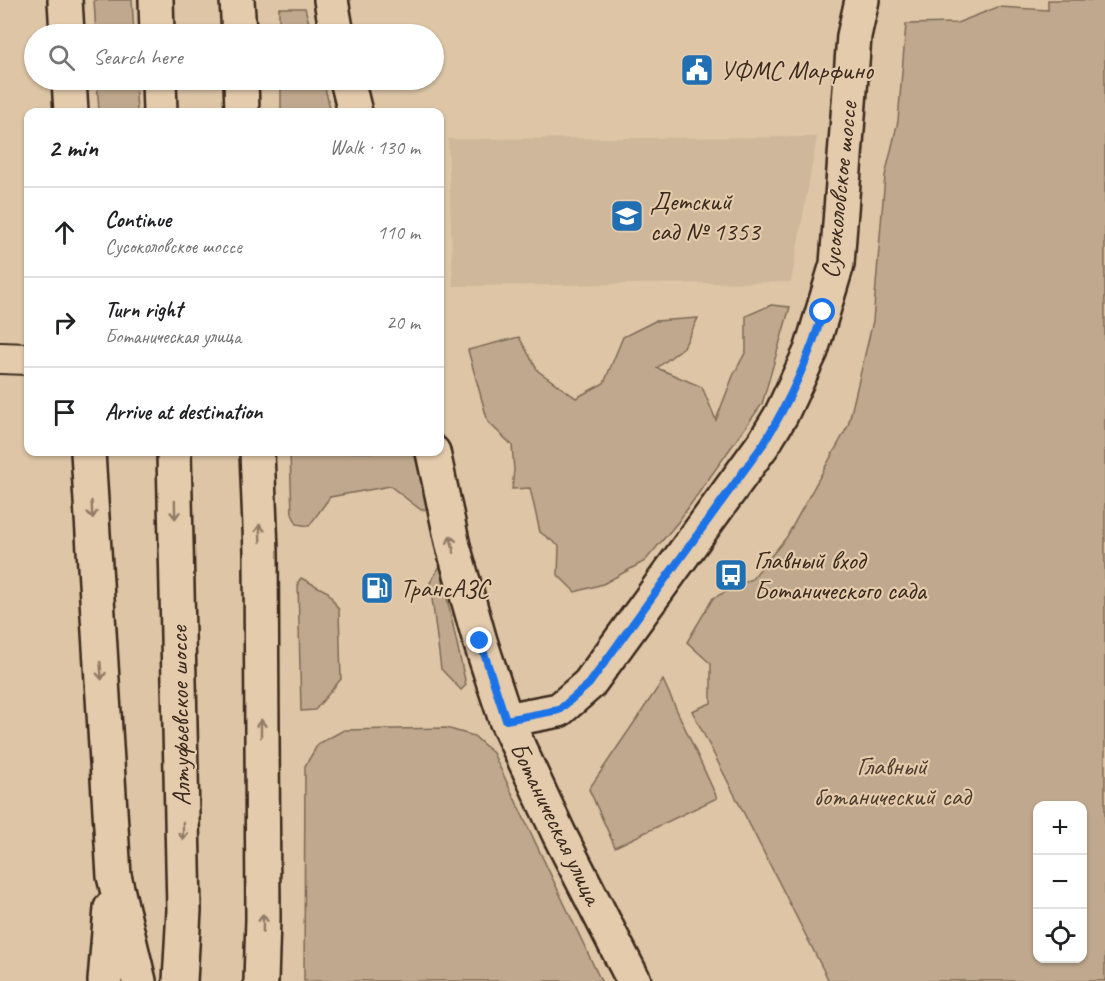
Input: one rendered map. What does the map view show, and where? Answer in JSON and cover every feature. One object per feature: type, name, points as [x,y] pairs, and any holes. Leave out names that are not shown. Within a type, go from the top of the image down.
[{"type":"main road","points":[[65,0],[66,24]]},
{"type":"main road","points":[[156,0],[157,24]]},
{"type":"main road","points":[[237,0],[238,24]]},
{"type":"main road","points":[[331,0],[335,24]]},
{"type":"main road","name":"Сусоколовское шоссе","points":[[506,720],[559,710],[589,684],[764,443],[781,415],[811,351],[837,264],[854,36],[862,0]]},
{"type":"main road","points":[[70,90],[71,108]]},
{"type":"main road","points":[[159,90],[160,108]]},
{"type":"main road","points":[[241,90],[242,108]]},
{"type":"main road","points":[[350,90],[354,108]]},
{"type":"main road","points":[[88,456],[114,876],[105,981]]},
{"type":"main road","name":"Алтуфьевское шоссе","points":[[174,456],[184,909],[180,981]]},
{"type":"main road","points":[[257,456],[261,551],[263,919],[261,981]]},
{"type":"main road","name":"Ботаническая улица","points":[[433,456],[453,546],[480,641],[506,720],[634,981]]},
{"type":"main road","points":[[114,876],[134,968],[140,981]]},
{"type":"street","points":[[0,358],[24,359]]},
{"type":"shaded area","name":"Детский сад № 1353","points":[[817,137],[791,282],[453,286],[448,139]]},
{"type":"green space","points":[[94,0],[132,0],[133,24],[95,24]]},
{"type":"green space","name":"Главный ботанический сад","points":[[1048,0],[1105,0],[1105,981],[829,981],[692,711],[711,703],[711,664],[687,642],[713,598],[752,579],[786,538],[848,426],[873,321],[885,176],[898,121],[906,24],[957,23],[998,7],[1048,10]]},
{"type":"green space","points":[[279,8],[305,8],[309,24],[279,24]]},
{"type":"green space","points":[[98,90],[136,90],[137,108],[99,108]]},
{"type":"green space","points":[[281,90],[326,90],[330,108],[281,108]]},
{"type":"green space","points":[[771,305],[790,307],[762,404],[678,522],[645,561],[603,584],[575,592],[558,575],[559,546],[540,532],[530,488],[512,489],[514,470],[512,445],[488,422],[468,350],[519,337],[538,371],[576,398],[604,383],[623,337],[655,321],[698,318],[684,347],[657,368],[702,387],[716,420],[733,376],[746,351],[746,316]]},
{"type":"green space","points":[[290,456],[415,456],[428,509],[421,510],[390,486],[330,497],[309,526],[297,524],[292,514]]},
{"type":"green space","points":[[440,566],[466,685],[461,690],[441,669],[430,583]]},
{"type":"green space","points":[[301,578],[328,592],[339,610],[341,679],[315,710],[301,711],[298,582]]},
{"type":"green space","points":[[663,680],[717,798],[615,847],[589,789]]},
{"type":"green space","points":[[446,728],[474,736],[493,753],[601,981],[304,981],[305,766],[318,744],[344,730]]},
{"type":"place","name":"УФМС Марфино","points":[[697,70]]},
{"type":"place","name":"Детский сад № 1353","points":[[627,216]]},
{"type":"place","name":"Главный вход Ботанического сада","points":[[731,575]]},
{"type":"place","name":"ТрансАЗС","points":[[377,588]]},
{"type":"route","points":[[480,641],[506,720],[559,710],[589,684],[764,443],[781,415],[811,351],[823,312]]}]
